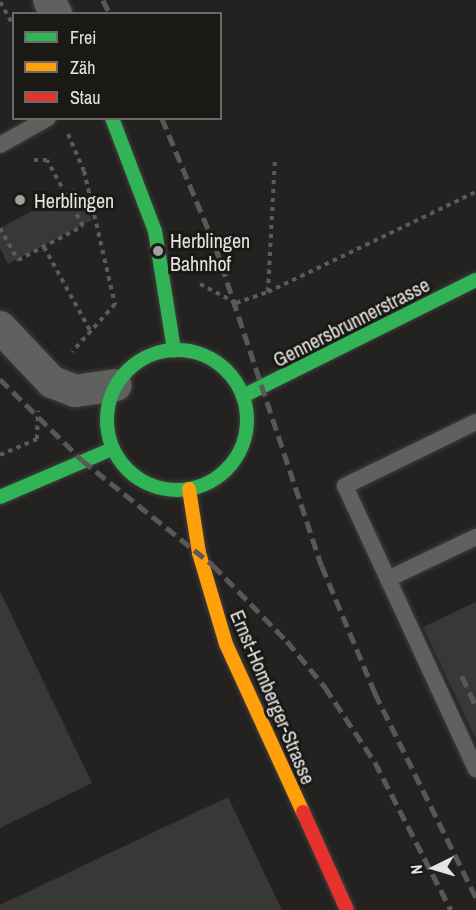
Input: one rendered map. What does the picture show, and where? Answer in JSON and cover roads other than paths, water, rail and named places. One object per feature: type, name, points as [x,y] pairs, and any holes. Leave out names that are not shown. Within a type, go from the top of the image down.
[{"type":"street","points":[[113,120],[155,231],[174,350]]},
{"type":"street","name":"Gennersbrunnerstrasse","points":[[243,396],[476,280]]},
{"type":"street","points":[[0,327],[52,382],[75,391],[116,385]]},
{"type":"street","points":[[174,350],[196,352],[216,362],[232,377],[243,396],[247,416],[238,455],[208,483],[189,489],[166,490],[143,482],[125,468],[112,449],[107,427],[108,405],[116,385],[131,367],[151,355],[174,350]]},
{"type":"street","points":[[0,497],[112,449]]},
{"type":"street","name":"Ernst-Homberger-Strasse","points":[[189,489],[199,553],[226,644],[347,910]]},
{"type":"lane","points":[[0,145],[44,120]]},
{"type":"lane","points":[[476,422],[345,486],[476,769]]},
{"type":"lane","points":[[388,579],[476,537]]},
{"type":"railway","points":[[103,0],[109,12]]},
{"type":"railway","points":[[163,120],[216,248],[322,566],[375,693],[476,897]]},
{"type":"railway","points":[[0,379],[82,460],[213,565],[287,641],[325,687],[375,762],[451,910]]},
{"type":"railway","points":[[462,676],[476,706]]},
{"type":"place","name":"Herblingen","points":[[20,200]]},
{"type":"place","name":"Herblingen Bahnhof","points":[[158,251]]}]
